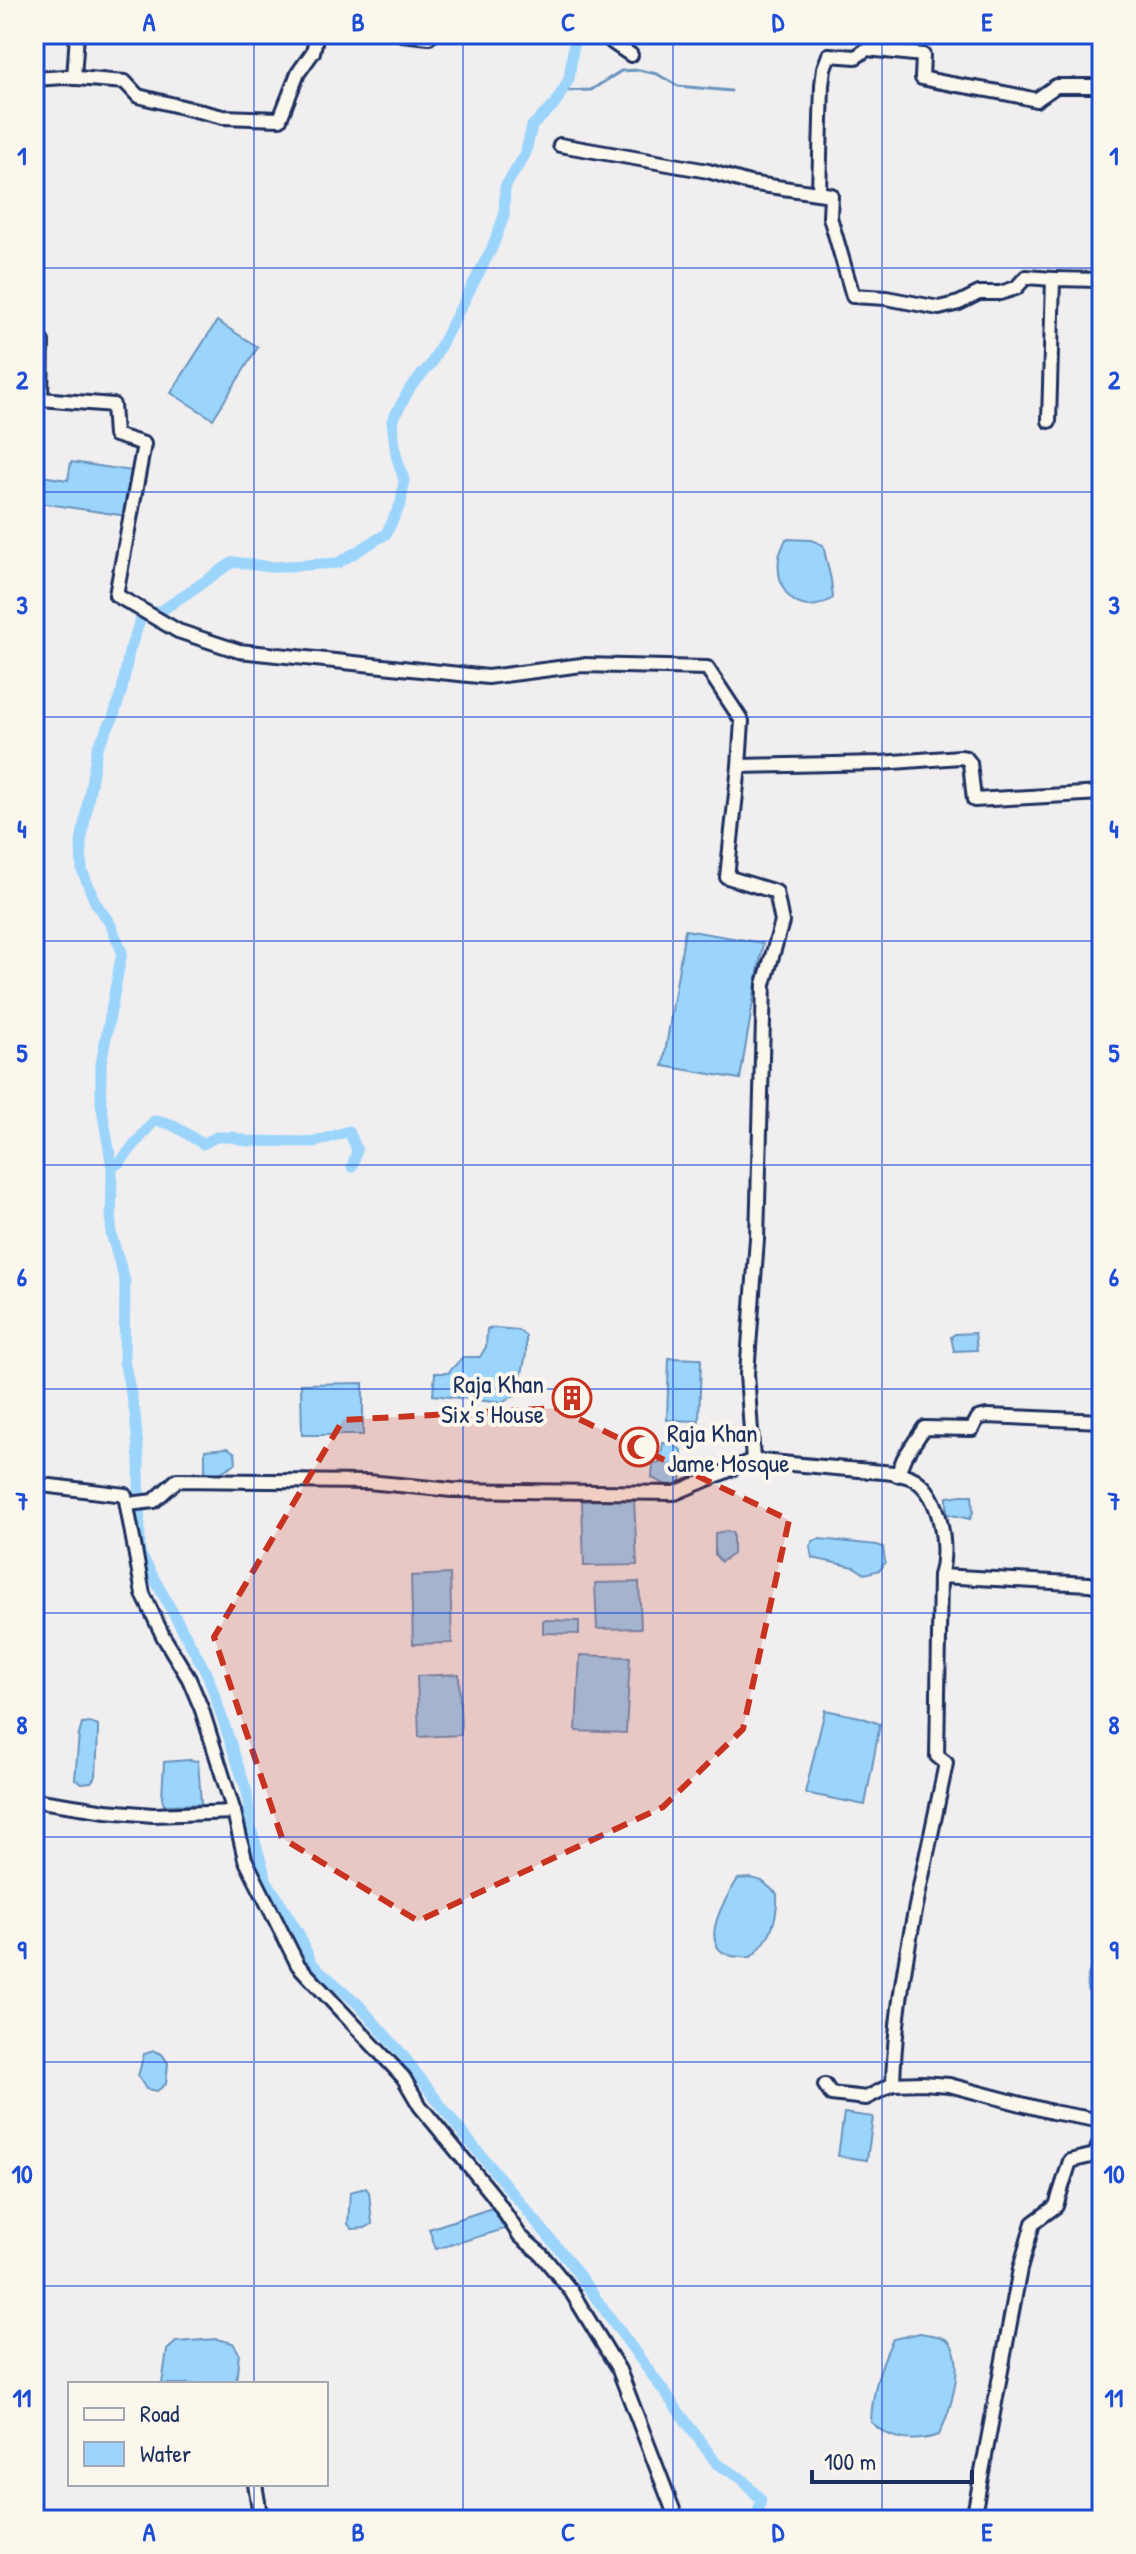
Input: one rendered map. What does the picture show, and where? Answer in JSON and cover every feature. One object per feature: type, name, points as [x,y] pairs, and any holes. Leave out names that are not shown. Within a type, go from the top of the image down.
[{"type":"street","points":[[74,78],[77,34]]},
{"type":"street","points":[[34,79],[125,82],[138,96],[223,117],[280,119],[298,73],[313,52],[317,34]]},
{"type":"street","points":[[402,34],[429,37],[431,34]]},
{"type":"street","points":[[611,34],[612,42],[631,55]]},
{"type":"street","points":[[819,191],[822,85],[829,55],[856,57],[867,49],[923,55],[922,78],[965,88],[1003,91],[1036,100],[1056,86],[1102,86]]},
{"type":"street","points":[[560,145],[708,171],[749,183],[831,195],[830,217],[853,296],[886,298],[939,308],[979,293],[1000,293],[1016,288],[1026,277],[1102,280]]},
{"type":"street","points":[[1049,421],[1053,279]]},
{"type":"street","points":[[34,341],[42,342],[41,399],[113,405],[115,435],[144,444],[116,595],[178,631],[239,651],[488,677],[582,665],[707,668],[742,721],[727,877],[776,892],[782,922],[764,984],[757,1239],[747,1374],[753,1460]]},
{"type":"street","points":[[739,766],[880,763],[960,757],[970,763],[974,800],[1102,793]]},
{"type":"street","points":[[897,1475],[924,1428],[972,1429],[978,1418],[987,1416],[1102,1421]]},
{"type":"street","points":[[128,1504],[154,1501],[177,1480],[368,1482],[452,1490],[675,1493],[753,1460],[914,1479],[925,1490],[936,1510],[943,1534],[937,1756],[946,1763],[911,1924],[894,2053],[893,2084]]},
{"type":"street","points":[[34,1484],[125,1495],[143,1594],[163,1636],[189,1679],[202,1710],[234,1812],[245,1859],[298,1965],[403,2077],[420,2106],[493,2195],[520,2236],[541,2254],[571,2291],[619,2370],[677,2520]]},
{"type":"street","points":[[940,1576],[1102,1587]]},
{"type":"street","points":[[34,1800],[153,1815],[234,1812]]},
{"type":"street","points":[[825,2085],[831,2094],[866,2098],[893,2084],[949,2085],[1052,2112],[1102,2121]]},
{"type":"street","points":[[973,2520],[993,2424],[1010,2313],[1033,2223],[1056,2206],[1070,2161],[1095,2155],[1102,2136]]},
{"type":"street","points":[[255,2486],[261,2520]]},
{"type":"highlighted area","points":[[556,1408],[789,1520],[743,1729],[663,1807],[418,1921],[282,1838],[214,1637],[343,1420]]},
{"type":"water","points":[[217,321],[258,347],[213,419],[171,393]]},
{"type":"water","points":[[71,462],[133,471],[127,516],[34,502],[34,475],[68,480]]},
{"type":"water","points":[[786,539],[811,540],[823,545],[833,598],[810,606],[800,604],[785,592],[779,557]]},
{"type":"water","points":[[685,930],[763,943],[740,1079],[663,1066]]},
{"type":"water","points":[[487,1329],[518,1330],[526,1336],[526,1354],[518,1393],[502,1403],[433,1395],[435,1373],[448,1373],[463,1357],[480,1357],[486,1347]]},
{"type":"water","points":[[975,1333],[977,1350],[954,1351],[951,1337]]},
{"type":"water","points":[[669,1358],[701,1359],[699,1421],[667,1420]]},
{"type":"water","points":[[363,1383],[363,1435],[302,1435],[301,1384]]},
{"type":"water","points":[[663,1443],[674,1444],[682,1451],[681,1484],[676,1486],[652,1478],[653,1464],[660,1463]]},
{"type":"water","points":[[228,1448],[235,1453],[236,1463],[218,1474],[205,1472],[205,1450]]},
{"type":"water","points":[[972,1495],[973,1512],[970,1519],[947,1514],[947,1497]]},
{"type":"water","points":[[634,1499],[637,1565],[584,1566],[582,1501]]},
{"type":"water","points":[[715,1533],[733,1533],[733,1554],[721,1562],[715,1555]]},
{"type":"water","points":[[819,1539],[883,1547],[885,1562],[880,1570],[865,1574],[854,1567],[812,1558],[810,1546]]},
{"type":"water","points":[[450,1574],[452,1643],[413,1644],[411,1576]]},
{"type":"water","points":[[639,1582],[641,1628],[597,1629],[595,1583]]},
{"type":"water","points":[[543,1620],[579,1621],[579,1634],[543,1633]]},
{"type":"water","points":[[580,1655],[630,1657],[626,1733],[576,1731]]},
{"type":"water","points":[[459,1674],[461,1735],[419,1737],[417,1676]]},
{"type":"water","points":[[825,1710],[880,1724],[865,1805],[805,1793]]},
{"type":"water","points":[[82,1724],[98,1726],[96,1776],[91,1782],[82,1783],[75,1779],[79,1735]]},
{"type":"water","points":[[198,1761],[201,1804],[164,1805],[164,1762]]},
{"type":"water","points":[[738,1879],[762,1881],[777,1894],[774,1921],[768,1937],[751,1957],[732,1956],[721,1951],[715,1942],[714,1931],[723,1904]]},
{"type":"water","points":[[1102,1949],[1102,2006],[1089,1993],[1087,1979]]},
{"type":"water","points":[[154,2051],[162,2054],[168,2063],[166,2084],[157,2091],[146,2089],[138,2076],[144,2054]]},
{"type":"water","points":[[844,2113],[873,2117],[867,2160],[838,2156]]},
{"type":"water","points":[[366,2188],[372,2224],[352,2229],[348,2224],[350,2192]]},
{"type":"water","points":[[492,2208],[505,2229],[436,2249],[429,2229]]},
{"type":"water","points":[[920,2333],[940,2337],[950,2343],[956,2363],[954,2389],[939,2435],[903,2439],[887,2434],[871,2422],[873,2400],[893,2339]]},
{"type":"water","points":[[217,2339],[233,2343],[239,2353],[236,2382],[162,2382],[167,2350],[176,2342]]},
{"type":"waterway","points":[[575,34],[569,79],[555,104],[532,126],[525,155],[505,187],[504,216],[492,248],[431,364],[410,388],[392,421],[396,455],[404,480],[401,503],[386,534],[338,563],[271,567],[233,562],[164,609],[141,618],[113,718],[97,748],[81,843],[82,870],[122,952],[101,1064],[101,1103],[112,1167],[111,1234],[125,1281],[124,1361],[135,1413],[140,1553],[208,1676],[247,1792],[250,1825],[267,1881],[298,1932],[312,1964],[358,2004],[402,2054],[456,2125],[568,2260],[717,2464],[741,2478],[761,2500],[756,2520]]},
{"type":"waterway","points":[[563,91],[591,90],[621,71],[639,70],[657,74],[678,86],[731,91]]},
{"type":"waterway","points":[[112,1167],[120,1162],[154,1121],[174,1126],[203,1144],[216,1137],[246,1141],[315,1142],[349,1131],[357,1150],[352,1167]]},
{"type":"place","name":"Raja Khan Six's House","points":[[572,1398]]},
{"type":"place","name":"Raja Khan Jame Mosque","points":[[639,1447]]}]
